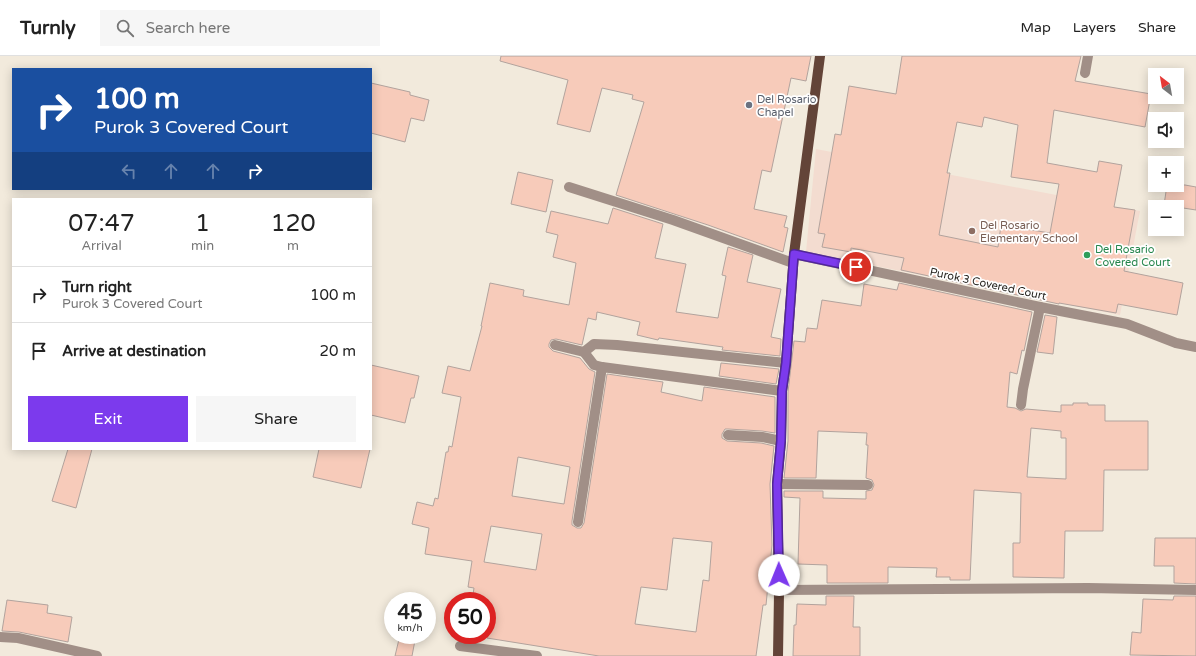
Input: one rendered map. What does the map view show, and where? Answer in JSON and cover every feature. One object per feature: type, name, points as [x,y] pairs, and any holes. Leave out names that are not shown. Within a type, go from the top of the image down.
[{"type":"main road","points":[[778,656],[779,590],[777,484],[781,441],[782,391],[786,363],[793,258],[820,56]]},
{"type":"street","points":[[1085,73],[1088,56]]},
{"type":"street","name":"Purok 3 Covered Court","points":[[569,187],[793,258],[1127,324],[1176,343],[1196,347]]},
{"type":"street","points":[[1021,405],[1040,307]]},
{"type":"street","points":[[584,352],[594,344],[601,344],[786,363]]},
{"type":"street","points":[[555,345],[584,352],[594,365],[602,367],[782,391]]},
{"type":"street","points":[[578,522],[602,367]]},
{"type":"street","points":[[728,435],[762,437],[781,441]]},
{"type":"street","points":[[777,484],[868,485]]},
{"type":"street","points":[[779,590],[1088,588],[1196,590]]},
{"type":"street","points":[[0,637],[18,638],[97,656]]},
{"type":"street","points":[[460,646],[537,656]]},
{"type":"shaded area","name":"Del Rosario Elementary School","points":[[816,149],[1140,211],[1120,315],[806,252]]},
{"type":"building","points":[[501,56],[811,56],[806,81],[791,78],[771,172],[762,170],[754,209],[787,216],[784,227],[788,228],[783,252],[708,225],[616,195],[644,102],[632,99],[633,95],[602,88],[590,132],[557,124],[568,80],[500,61]]},
{"type":"building","points":[[902,56],[1081,56],[1075,81],[1148,93],[1149,104],[1145,127],[1054,110],[1047,163],[1097,172],[1099,161],[1122,165],[1114,207],[1135,210],[1124,271],[1183,283],[1177,315],[1118,304],[1116,313],[1059,304],[901,270],[904,258],[851,248],[851,252],[822,247],[825,234],[818,233],[835,134],[841,135],[849,86],[896,94]],"holes":[[[984,117],[1018,125],[1011,177],[1059,184],[1050,233],[1001,225],[998,247],[939,235],[950,173],[947,173],[957,122],[982,127]]]},
{"type":"building","points":[[372,83],[410,92],[410,95],[429,100],[424,121],[411,118],[405,142],[372,133]]},
{"type":"building","points":[[518,172],[553,180],[546,212],[511,204]]},
{"type":"building","points":[[1184,185],[1196,187],[1196,210],[1184,208],[1184,200],[1165,200],[1166,192],[1184,192]]},
{"type":"building","points":[[613,208],[663,224],[655,258],[686,264],[676,312],[718,318],[726,276],[722,275],[728,247],[753,255],[747,282],[781,289],[771,337],[781,339],[780,356],[722,350],[723,347],[659,338],[658,340],[637,335],[640,322],[597,312],[596,320],[588,318],[582,345],[556,339],[551,340],[549,344],[549,347],[553,351],[580,358],[589,369],[595,372],[572,521],[572,525],[577,528],[581,528],[584,523],[607,374],[663,382],[661,392],[702,401],[704,387],[775,397],[775,433],[725,429],[722,434],[722,438],[727,441],[761,443],[774,446],[770,484],[772,545],[766,605],[763,605],[756,656],[599,656],[496,639],[496,592],[473,592],[474,588],[468,587],[472,561],[425,554],[429,528],[412,524],[417,502],[433,506],[435,498],[438,499],[446,452],[448,452],[449,446],[452,447],[461,397],[442,393],[448,366],[470,371],[482,326],[490,283],[524,290],[523,296],[569,305],[576,263],[553,257],[558,235],[546,232],[551,211],[608,224]],"holes":[[[518,457],[570,467],[564,504],[512,496]],[[491,526],[542,534],[536,570],[484,562]],[[673,538],[712,542],[709,581],[703,580],[696,632],[635,624],[641,587],[667,590]]]},
{"type":"building","points":[[899,283],[1032,312],[1024,351],[1022,350],[1017,374],[1010,372],[1007,407],[1015,408],[1021,411],[1026,409],[1061,412],[1061,405],[1088,403],[1088,405],[1105,405],[1105,421],[1148,421],[1148,470],[1104,470],[1103,531],[1065,531],[1064,578],[1013,577],[1013,543],[1020,543],[1021,493],[974,490],[970,580],[950,580],[950,577],[936,577],[937,568],[888,567],[888,583],[827,583],[827,565],[798,564],[800,498],[784,497],[784,491],[823,491],[823,498],[866,499],[866,491],[872,490],[874,485],[872,480],[866,478],[868,445],[866,445],[867,433],[818,431],[816,478],[784,478],[788,441],[788,392],[794,341],[805,342],[807,328],[817,329],[822,300],[861,306],[864,284],[897,290]],"holes":[[[1031,428],[1061,431],[1061,438],[1066,438],[1066,479],[1027,477]]]},
{"type":"building","points":[[1045,315],[1057,317],[1053,354],[1037,352]]},
{"type":"building","points":[[721,363],[779,369],[776,384],[719,376]]},
{"type":"building","points":[[372,365],[419,376],[414,398],[411,398],[405,423],[372,415]]},
{"type":"building","points":[[68,450],[92,450],[76,508],[52,501]]},
{"type":"building","points":[[319,450],[370,450],[361,488],[313,477]]},
{"type":"building","points":[[1155,538],[1196,538],[1196,584],[1174,583],[1174,566],[1154,566]]},
{"type":"building","points":[[826,596],[854,596],[853,627],[860,627],[860,656],[793,656],[794,625],[796,625],[797,604],[826,605]]},
{"type":"building","points":[[1174,596],[1196,596],[1196,656],[1130,655],[1132,632],[1141,633],[1143,599],[1173,600]]},
{"type":"building","points":[[7,600],[48,605],[47,613],[72,617],[68,642],[19,632],[2,631]]},
{"type":"building","points":[[398,644],[414,644],[412,656],[395,656]]},
{"type":"place","name":"Del Rosario Chapel","points":[[749,105]]},
{"type":"place","name":"Del Rosario Elementary School","points":[[972,231]]},
{"type":"place","name":"Del Rosario Covered Court","points":[[1087,255]]},
{"type":"route","points":[[779,575],[777,484],[781,441],[782,391],[786,363],[794,254],[856,267]]}]
